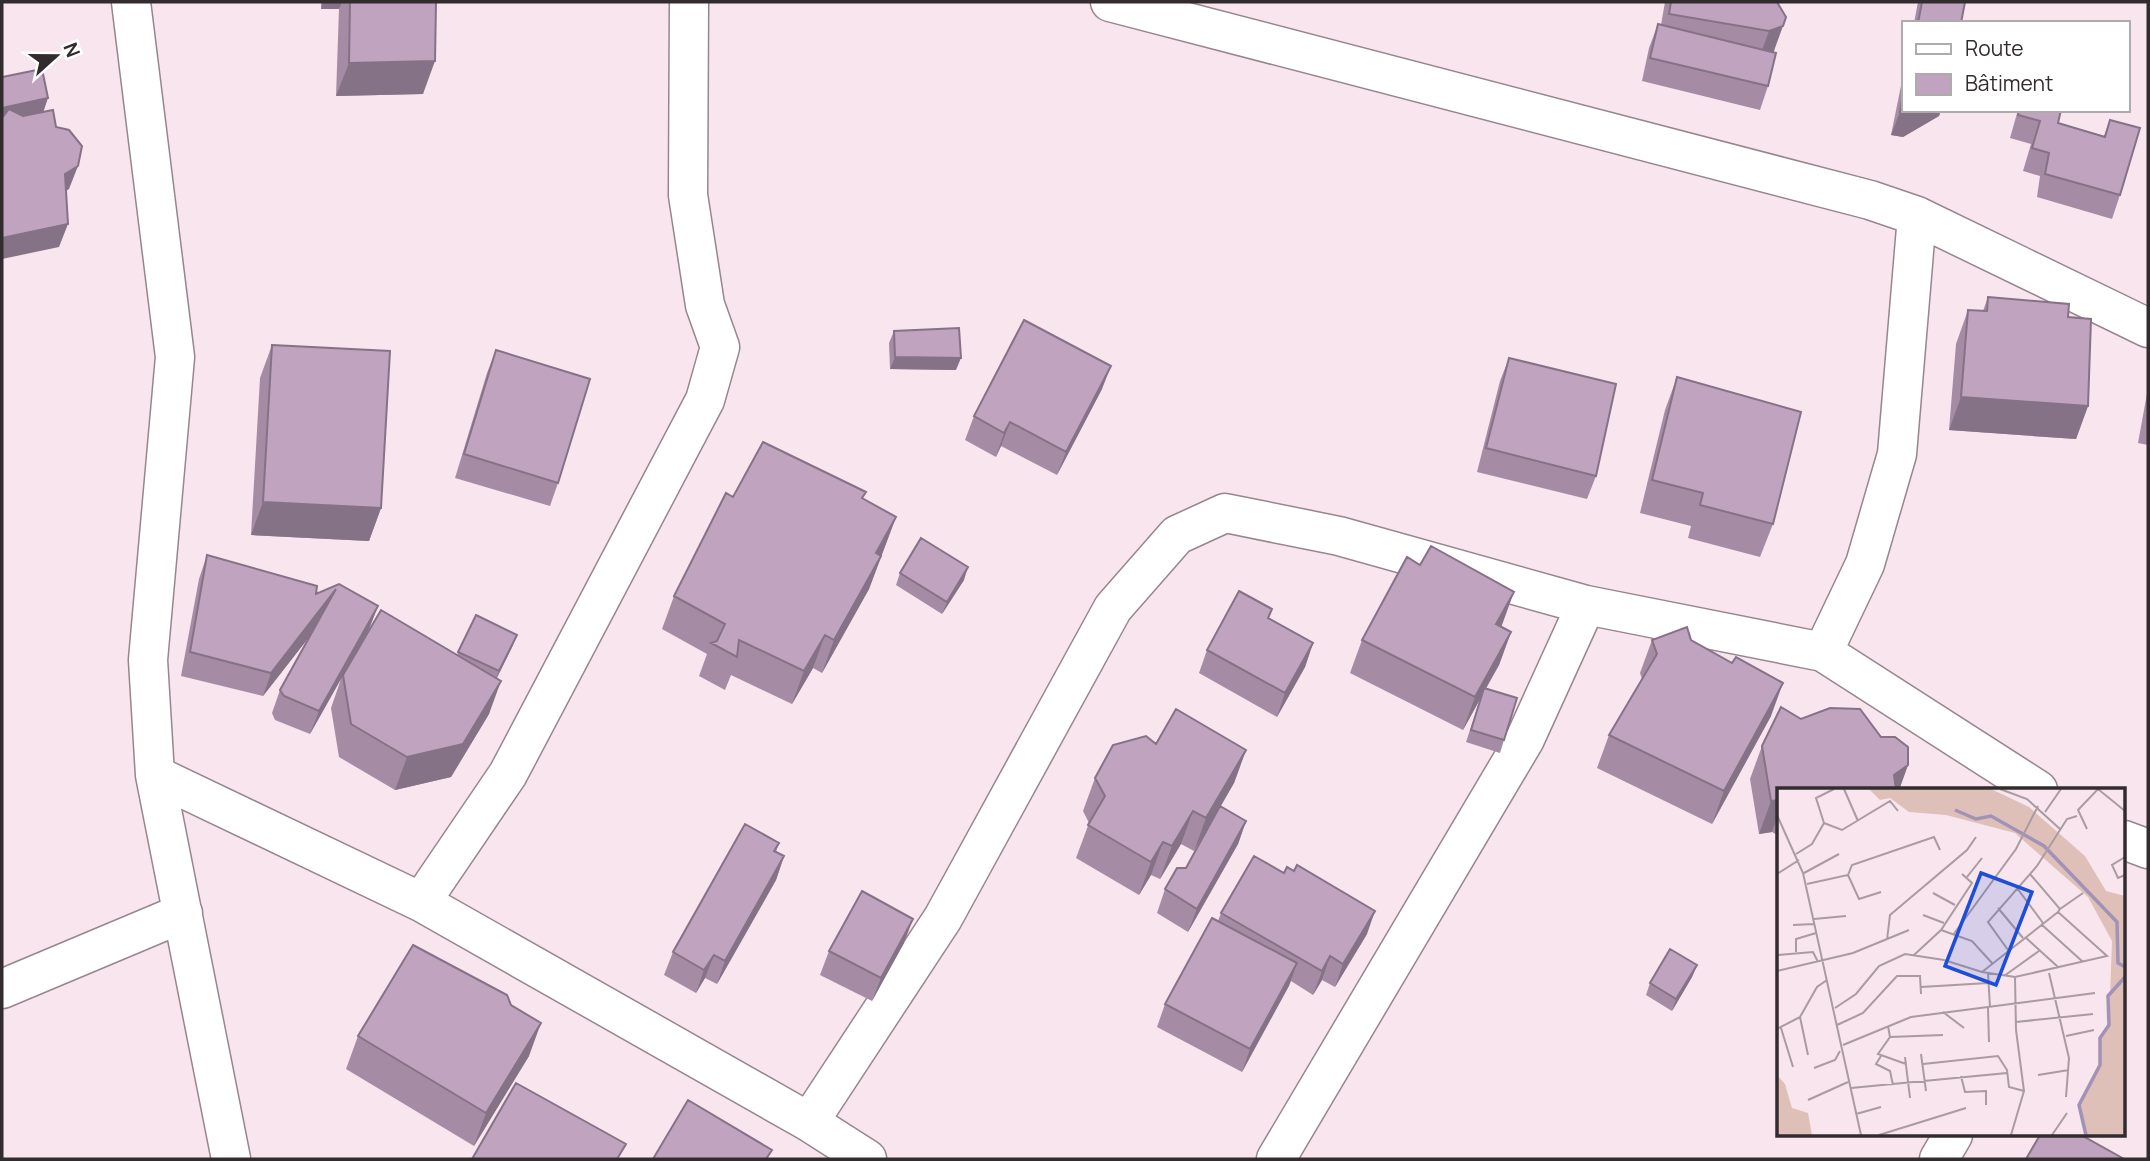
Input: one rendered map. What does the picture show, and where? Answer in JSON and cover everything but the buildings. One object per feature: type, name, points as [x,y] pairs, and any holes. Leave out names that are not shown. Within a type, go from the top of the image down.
[{"type":"street","points":[[131,2],[175,356],[148,660],[155,775],[231,1159]]},
{"type":"street","points":[[421,902],[508,774],[705,401],[720,347],[705,305],[688,195],[689,2]]},
{"type":"street","points":[[1110,2],[1870,200],[1917,216],[2148,328]]},
{"type":"street","points":[[1823,652],[1865,564],[1897,454],[1917,216]]},
{"type":"street","points":[[808,1122],[943,918],[1113,608],[1177,535],[1225,513],[1339,536],[1586,605],[1823,652],[2036,788]]},
{"type":"street","points":[[1276,1159],[1525,739],[1586,605]]},
{"type":"street","points":[[155,775],[421,902],[808,1122],[867,1159]]},
{"type":"street","points":[[2126,841],[2148,849]]},
{"type":"street","points":[[2,989],[183,913]]},
{"type":"street","points":[[1939,1159],[1952,1136]]}]
